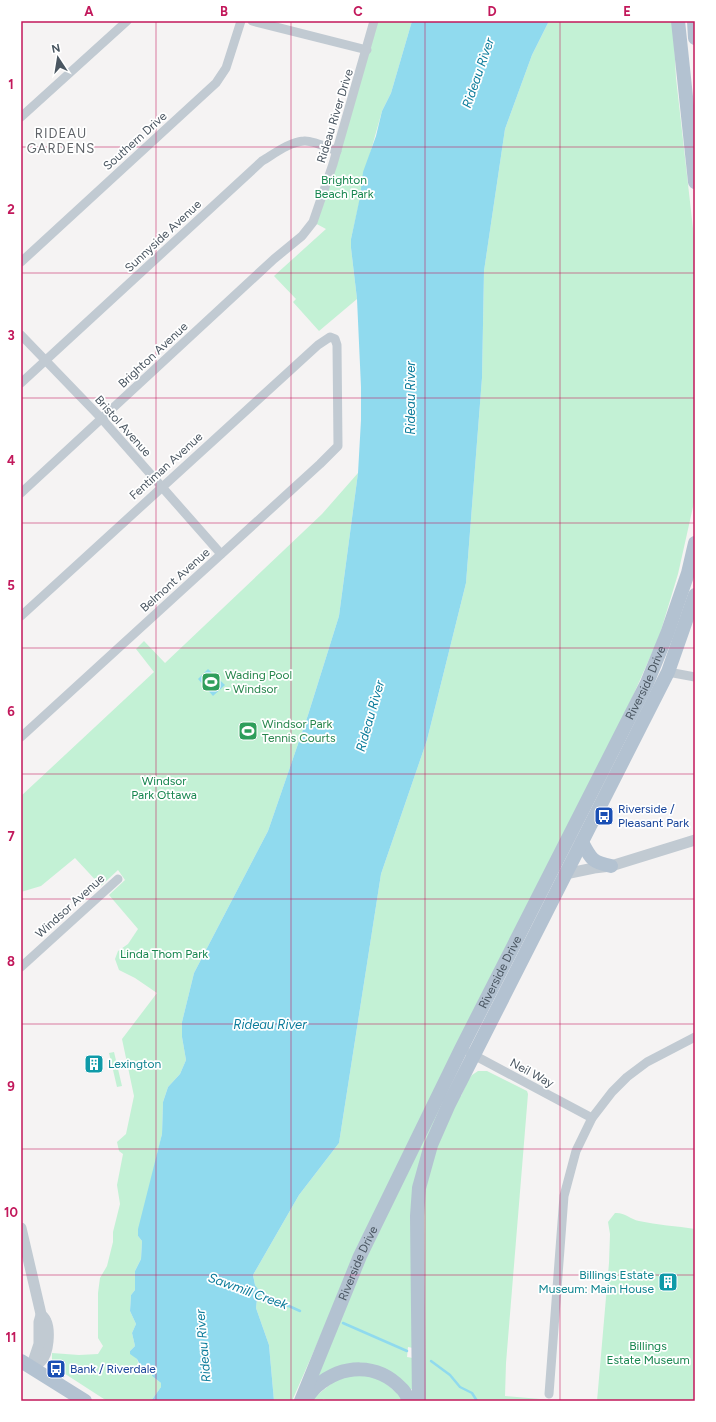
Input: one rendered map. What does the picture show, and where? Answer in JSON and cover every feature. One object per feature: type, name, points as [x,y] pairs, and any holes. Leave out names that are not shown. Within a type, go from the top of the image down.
[{"type":"main road","points":[[678,21],[690,92],[695,182]]},
{"type":"main road","points":[[694,21],[695,38]]},
{"type":"main road","name":"Riverside Drive","points":[[419,1401],[417,1224],[419,1188],[431,1145],[647,683],[667,634],[688,574],[695,543]]},
{"type":"main road","name":"Riverside Drive","points":[[301,1401],[360,1256],[461,1049],[559,871],[582,842],[668,672],[695,595]]},
{"type":"main road","points":[[582,842],[595,861],[611,866]]},
{"type":"main road","points":[[26,1365],[85,1401]]},
{"type":"main road","points":[[304,1401],[316,1386],[328,1378],[356,1369],[369,1369],[389,1378],[402,1389],[410,1401]]},
{"type":"street","points":[[21,116],[127,21]]},
{"type":"street","name":"Southern Drive","points":[[21,262],[216,83],[226,68],[241,21]]},
{"type":"street","points":[[252,21],[367,50]]},
{"type":"street","name":"Rideau River Drive","points":[[302,236],[313,222],[337,151],[367,50],[374,21]]},
{"type":"street","name":"Sunnyside Avenue","points":[[21,383],[262,161],[283,149],[305,141],[337,151]]},
{"type":"street","name":"Brighton Avenue","points":[[21,493],[102,420],[274,259],[302,236]]},
{"type":"street","name":"Bristol Avenue","points":[[21,335],[102,420],[221,554]]},
{"type":"street","name":"Belmont Avenue","points":[[21,737],[338,446],[337,345],[335,339],[330,337]]},
{"type":"street","name":"Fentiman Avenue","points":[[21,616],[318,344],[330,337]]},
{"type":"street","points":[[668,672],[695,677]]},
{"type":"street","points":[[559,871],[611,866],[695,840]]},
{"type":"street","name":"Windsor Avenue","points":[[21,967],[118,879]]},
{"type":"street","points":[[548,1394],[564,1196],[576,1151],[592,1118],[612,1092],[627,1077],[647,1062],[695,1037]]},
{"type":"street","name":"Neil Way","points":[[461,1049],[592,1118]]},
{"type":"street","points":[[21,1228],[41,1315],[46,1319],[49,1329],[46,1351],[42,1360],[26,1365]]},
{"type":"green space","name":"Brighton Beach Park","points":[[378,21],[412,21],[391,93],[382,111],[370,154],[351,239],[357,299],[319,331],[293,302],[296,299],[274,276],[326,229],[313,222]]},
{"type":"green space","points":[[549,21],[673,21],[676,78],[695,246],[695,498],[678,574],[659,637],[632,698],[351,1266],[292,1401],[274,1401],[269,1345],[256,1308],[257,1299],[261,1293],[255,1285],[253,1275],[299,1195],[339,1143],[381,874],[427,740],[466,583],[482,378],[484,271],[505,129],[532,55]]},
{"type":"green space","name":"Windsor Park Ottawa","points":[[358,473],[339,616],[308,715],[268,831],[194,973],[182,1022],[182,1037],[186,1060],[180,1074],[168,1087],[163,1102],[162,1134],[138,1236],[142,1241],[141,1259],[135,1271],[135,1290],[131,1295],[130,1311],[136,1324],[132,1333],[135,1346],[130,1351],[137,1359],[139,1365],[146,1368],[149,1367],[152,1371],[152,1376],[161,1383],[161,1387],[151,1401],[107,1401],[56,1368],[52,1360],[52,1353],[79,1355],[98,1354],[103,1346],[98,1338],[98,1293],[100,1278],[107,1266],[113,1242],[113,1232],[120,1204],[117,1185],[123,1154],[119,1151],[117,1142],[126,1134],[134,1096],[122,1039],[157,993],[135,978],[119,970],[115,959],[118,951],[128,944],[138,929],[109,895],[125,880],[118,870],[101,886],[75,858],[41,886],[21,892],[21,796],[154,672],[136,649],[144,641],[165,663],[322,514]]},
{"type":"green space","points":[[114,1052],[122,1086],[117,1087],[109,1053]]},
{"type":"green space","points":[[478,1071],[487,1071],[527,1091],[528,1094],[506,1363],[505,1396],[564,1401],[425,1401],[424,1196],[433,1155],[459,1096],[461,1096],[466,1083],[472,1075]]},
{"type":"green space","points":[[450,1084],[429,1133],[413,1348],[408,1347],[407,1357],[413,1358],[412,1389],[410,1390],[377,1368],[310,1388],[358,1273]]},
{"type":"green space","name":"Billings Estate Museum","points":[[615,1213],[646,1222],[695,1229],[695,1401],[597,1401],[609,1263],[610,1234],[608,1222]]},
{"type":"green space","points":[[342,1375],[376,1375],[406,1401],[329,1401],[323,1399],[322,1401],[310,1401]]},
{"type":"water","name":"Rideau River","points":[[412,21],[549,21],[532,55],[505,129],[484,271],[482,378],[466,583],[427,740],[381,874],[339,1143],[299,1195],[253,1275],[255,1285],[261,1293],[257,1299],[256,1308],[269,1345],[274,1401],[151,1401],[161,1387],[161,1383],[152,1376],[152,1371],[149,1367],[141,1367],[137,1359],[130,1354],[130,1351],[135,1346],[132,1333],[136,1324],[130,1311],[131,1295],[135,1290],[135,1271],[141,1259],[142,1241],[138,1236],[138,1229],[162,1134],[163,1102],[168,1087],[180,1074],[186,1060],[182,1037],[182,1022],[194,973],[268,831],[308,715],[339,616],[358,473],[361,420],[357,299],[351,239],[360,197],[363,172],[376,136],[382,111],[391,93]]},
{"type":"water","name":"Wading Pool - Windsor","points":[[208,669],[225,685],[213,696],[198,679]]},
{"type":"waterway","name":"Sawmill Creek","points":[[258,1292],[300,1311]]},
{"type":"waterway","name":"Sawmill Creek","points":[[343,1323],[407,1351]]},
{"type":"waterway","name":"Sawmill Creek","points":[[431,1361],[450,1375],[460,1387],[472,1393],[477,1401]]},
{"type":"place","name":"Wading Pool - Windsor","points":[[211,682]]},
{"type":"place","name":"Windsor Park Tennis Courts","points":[[248,731]]},
{"type":"place","name":"Riverside / Pleasant Park","points":[[604,816]]},
{"type":"place","name":"Lexington","points":[[94,1064]]},
{"type":"place","name":"Billings Estate Museum: Main House","points":[[668,1282]]},
{"type":"place","name":"Bank / Riverdale","points":[[56,1369]]},
{"type":"district","name":"RIDEAU GARDENS","points":[[61,140]]},
{"type":"park label","name":"Linda Thom Park","points":[[164,954]]}]
